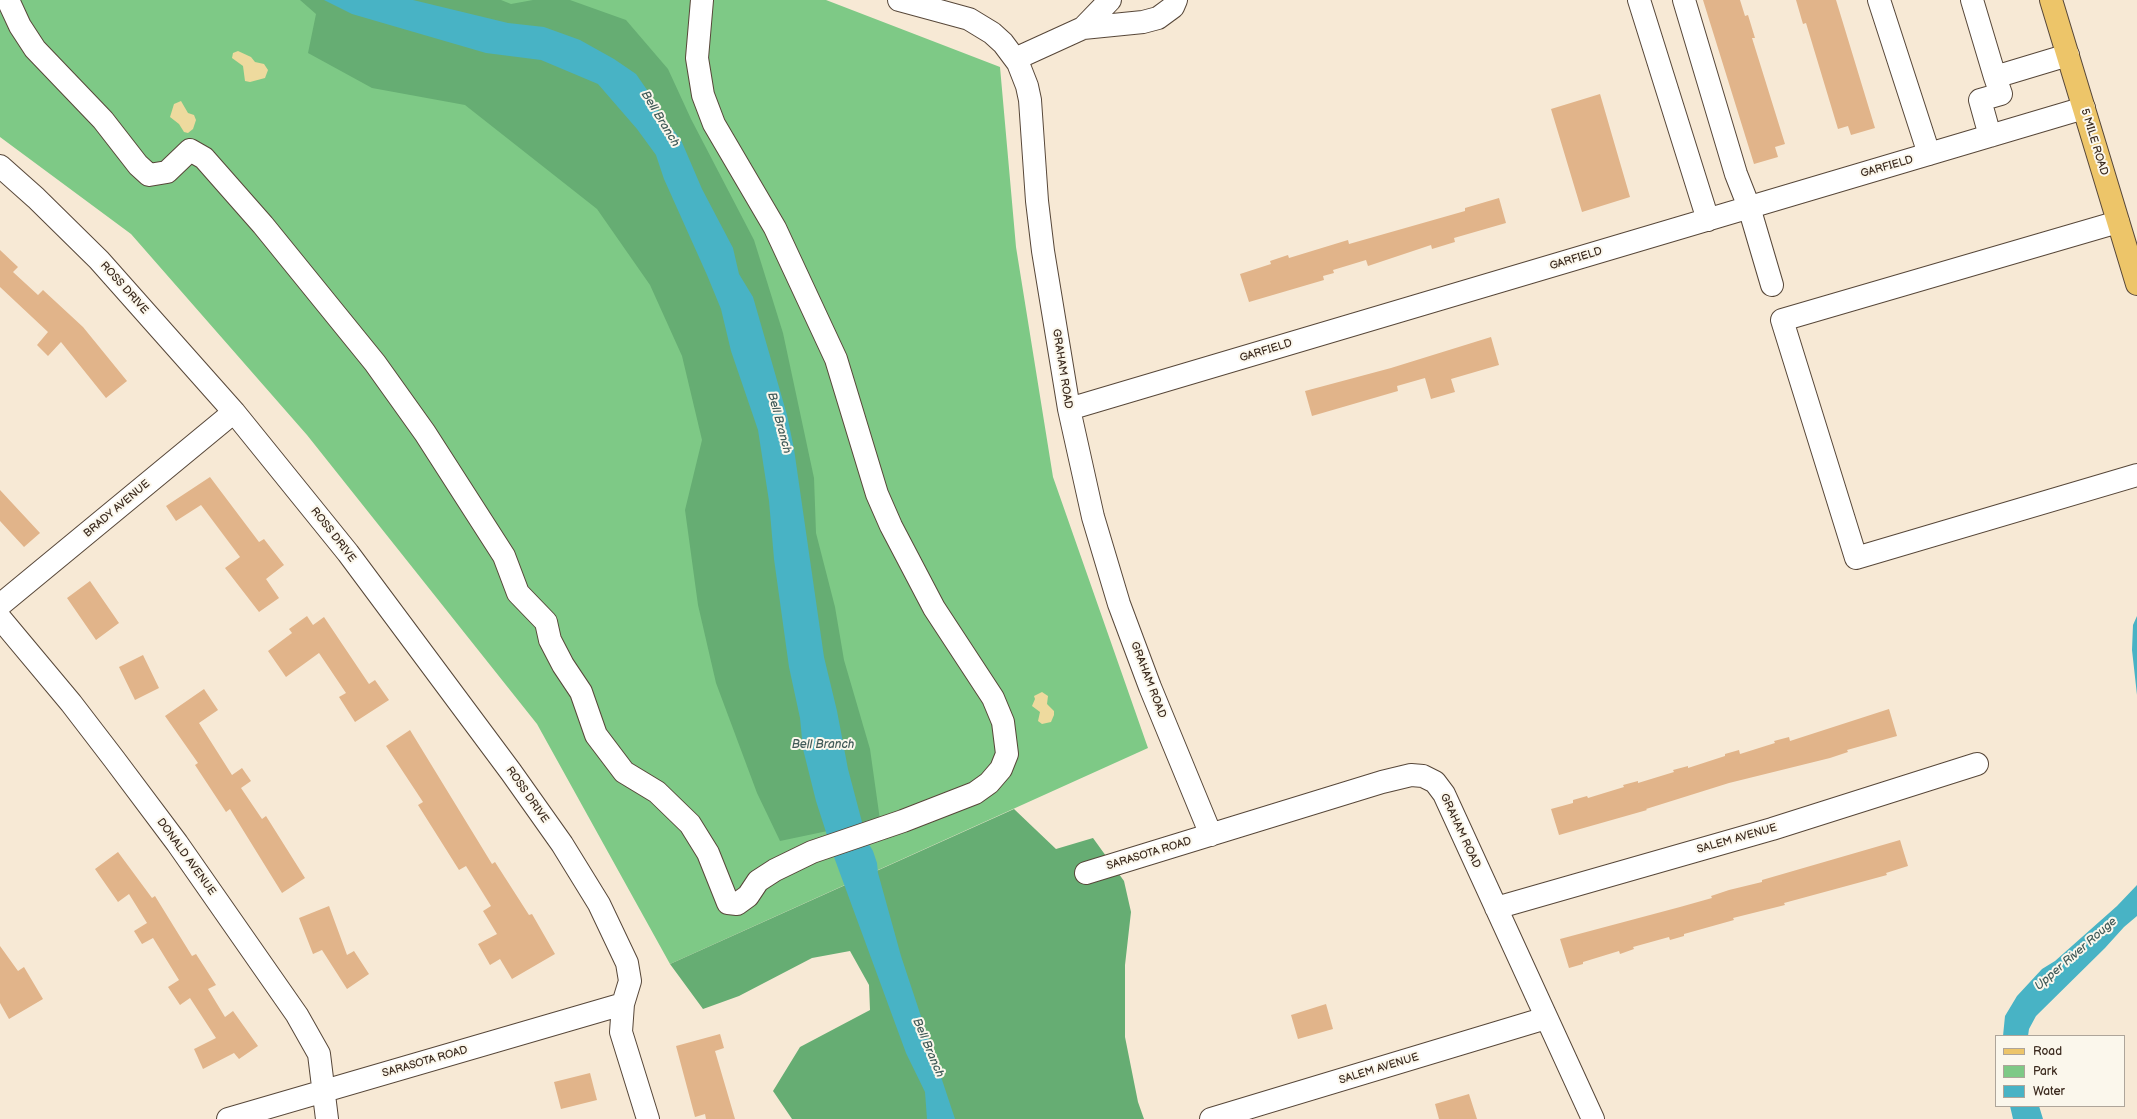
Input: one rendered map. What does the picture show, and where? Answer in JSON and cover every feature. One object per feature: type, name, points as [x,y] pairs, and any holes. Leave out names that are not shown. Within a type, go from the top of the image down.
[{"type":"main road","name":"5 MILE ROAD","points":[[2051,0],[2137,284]]},
{"type":"street","points":[[8,0],[20,26],[35,49],[103,120],[138,165],[149,175],[167,172],[190,150],[204,158],[263,225],[370,357],[425,433],[504,556],[518,593],[546,622],[550,640],[562,665],[581,692],[596,735],[624,772],[657,792],[690,824],[708,853],[728,903],[737,904],[748,896],[758,881],[812,852],[904,821],[975,793],[988,783],[1001,769],[1007,754],[1003,722],[994,698],[934,608],[891,526],[877,494],[836,359],[776,228],[714,124],[703,95],[697,58],[702,0]]},
{"type":"street","name":"GRAHAM ROAD","points":[[899,0],[969,20],[980,25],[1003,43],[1015,59],[1027,86],[1030,100],[1037,201],[1043,251],[1069,409],[1093,517],[1119,604],[1150,687],[1211,835],[1382,782],[1411,775],[1423,776],[1435,782],[1444,794],[1593,1119]]},
{"type":"street","points":[[1083,28],[1110,0]]},
{"type":"street","points":[[1015,59],[1083,28],[1143,22],[1158,18],[1170,11],[1176,0]]},
{"type":"street","points":[[1639,0],[1708,220]]},
{"type":"street","points":[[1684,0],[1736,174],[1749,207],[1772,285]]},
{"type":"street","points":[[1879,0],[1929,154]]},
{"type":"street","points":[[1972,0],[2001,94],[1980,100],[1990,136]]},
{"type":"street","points":[[1995,77],[2068,55]]},
{"type":"street","name":"GARFIELD","points":[[1069,409],[2084,108]]},
{"type":"street","name":"ROSS DRIVE","points":[[0,166],[36,198],[99,260],[234,412],[348,553],[511,772],[562,844],[599,904],[627,963],[630,980],[623,1004]]},
{"type":"street","points":[[2118,222],[1782,320],[1856,558],[2137,475]]},
{"type":"street","name":"BRADY AVENUE","points":[[0,605],[234,412]]},
{"type":"street","name":"DONALD AVENUE","points":[[0,618],[71,702],[275,982],[319,1054],[325,1091],[327,1119]]},
{"type":"street","name":"SALEM AVENUE","points":[[1496,908],[1772,829],[1977,764]]},
{"type":"street","name":"SARASOTA ROAD","points":[[1086,873],[1211,835]]},
{"type":"street","points":[[623,1004],[621,1032],[648,1119]]},
{"type":"street","name":"SARASOTA ROAD","points":[[228,1119],[623,1004]]},
{"type":"street","name":"SALEM AVENUE","points":[[1211,1119],[1546,1018]]},
{"type":"green space","points":[[0,0],[826,0],[1000,67],[1016,247],[1053,477],[1148,748],[670,964],[537,724],[307,435],[131,234],[0,137]]},
{"type":"green space","points":[[300,0],[501,0],[511,4],[533,0],[570,0],[626,20],[668,69],[691,119],[754,240],[783,333],[814,478],[816,533],[835,607],[844,660],[870,749],[880,820],[780,841],[757,793],[716,683],[698,605],[685,510],[702,440],[682,356],[650,285],[597,209],[465,105],[372,88],[308,53],[316,14]]},
{"type":"green space","points":[[1014,809],[1056,849],[1093,838],[1124,881],[1131,912],[1125,965],[1125,1037],[1138,1102],[1144,1119],[792,1119],[773,1091],[800,1047],[870,1010],[869,985],[850,951],[812,958],[739,996],[703,1009],[670,964]]},
{"type":"sand","points":[[238,51],[251,57],[255,62],[264,64],[268,70],[265,78],[250,82],[245,81],[243,66],[232,58],[233,53]]},
{"type":"sand","points":[[181,101],[188,113],[194,115],[196,120],[193,129],[188,133],[184,132],[179,124],[170,117],[174,104]]},
{"type":"sand","points":[[1042,692],[1048,696],[1047,704],[1054,711],[1054,715],[1051,722],[1042,724],[1038,721],[1040,712],[1032,706],[1035,699],[1034,696]]},
{"type":"water","name":"Bell Branch","points":[[324,0],[413,0],[508,23],[544,27],[580,40],[614,59],[636,74],[654,100],[659,112],[681,140],[702,189],[733,248],[739,274],[753,297],[787,415],[794,449],[824,657],[837,711],[848,769],[867,841],[873,851],[877,863],[878,873],[901,956],[955,1119],[927,1119],[925,1092],[906,1053],[834,857],[816,801],[803,749],[800,718],[789,667],[774,559],[769,501],[758,430],[731,351],[721,309],[664,179],[656,155],[637,129],[598,84],[541,60],[486,53],[352,14]]},
{"type":"water","points":[[2137,616],[2137,695],[2132,650],[2133,625]]},
{"type":"water","name":"Upper River Rouge","points":[[2137,885],[2137,916],[2124,927],[2105,948],[2036,1016],[2029,1029],[2028,1035],[2003,1035],[2005,1016],[2017,996],[2042,969],[2055,961],[2117,906]]},
{"type":"water","points":[[2010,1107],[2039,1107],[2043,1119],[2013,1119]]},
{"type":"building","points":[[1703,0],[1740,0],[1745,16],[1748,15],[1755,38],[1752,38],[1785,144],[1775,147],[1778,157],[1754,164]]},
{"type":"building","points":[[1796,0],[1836,0],[1875,128],[1851,135],[1848,126],[1838,129],[1806,23],[1803,24]]},
{"type":"building","points":[[1600,94],[1630,197],[1582,212],[1551,109]]},
{"type":"building","points":[[1499,198],[1506,223],[1454,238],[1455,242],[1432,249],[1431,245],[1368,266],[1366,260],[1333,270],[1334,273],[1323,276],[1324,280],[1249,302],[1240,274],[1271,264],[1270,261],[1288,255],[1289,258],[1348,240],[1349,244],[1465,211],[1465,208]]},
{"type":"building","points":[[0,250],[18,267],[13,272],[38,295],[43,290],[83,327],[127,381],[106,398],[61,342],[48,356],[37,345],[48,332],[0,287]]},
{"type":"building","points":[[1491,337],[1499,365],[1451,379],[1455,392],[1431,399],[1425,378],[1397,386],[1398,391],[1312,416],[1305,391],[1391,368]]},
{"type":"building","points":[[210,477],[259,542],[264,539],[284,565],[266,579],[279,598],[259,612],[225,568],[240,557],[201,505],[176,521],[166,506]]},
{"type":"building","points":[[0,490],[40,533],[24,547],[0,521]]},
{"type":"building","points":[[90,581],[119,623],[96,640],[67,598]]},
{"type":"building","points":[[307,616],[313,625],[324,617],[369,684],[375,680],[389,700],[355,722],[339,697],[346,693],[319,653],[286,677],[268,651],[292,633],[289,629]]},
{"type":"building","points":[[143,655],[159,688],[135,700],[119,667]]},
{"type":"building","points":[[204,689],[218,710],[199,723],[232,775],[242,768],[251,781],[241,788],[262,819],[266,816],[305,878],[282,893],[230,809],[226,812],[195,765],[198,763],[165,716]]},
{"type":"building","points":[[1889,709],[1897,736],[1847,750],[1848,752],[1830,758],[1729,783],[1646,809],[1647,810],[1559,835],[1551,809],[1573,803],[1573,800],[1587,796],[1588,798],[1638,781],[1638,783],[1674,772],[1673,770],[1688,766],[1688,768],[1739,750],[1740,754],[1789,737],[1790,741]]},
{"type":"building","points":[[410,730],[492,864],[495,862],[529,915],[532,914],[555,954],[512,979],[500,959],[490,965],[478,944],[497,934],[483,911],[491,906],[466,866],[459,870],[418,805],[423,802],[386,746]]},
{"type":"building","points":[[1900,840],[1908,866],[1886,873],[1887,875],[1784,903],[1785,905],[1733,918],[1734,920],[1684,934],[1684,936],[1670,940],[1669,937],[1633,947],[1634,949],[1620,954],[1619,951],[1569,968],[1560,939],[1712,898],[1711,896],[1729,890],[1762,882],[1762,880]]},
{"type":"building","points":[[118,852],[152,898],[155,896],[192,956],[196,954],[216,985],[208,989],[225,1017],[233,1011],[258,1046],[239,1059],[234,1053],[203,1069],[194,1049],[216,1038],[190,998],[180,1005],[168,987],[179,980],[153,938],[142,944],[134,931],[147,923],[129,894],[118,902],[95,869]]},
{"type":"building","points":[[329,906],[347,955],[354,951],[369,974],[347,989],[322,950],[313,954],[299,918]]},
{"type":"building","points":[[0,946],[18,971],[24,967],[43,999],[9,1019],[0,1003]]},
{"type":"building","points":[[1326,1004],[1333,1029],[1298,1039],[1291,1015]]},
{"type":"building","points":[[720,1034],[724,1048],[715,1051],[735,1119],[706,1119],[705,1114],[695,1117],[676,1046]]},
{"type":"building","points":[[590,1073],[597,1100],[561,1109],[554,1082]]},
{"type":"building","points":[[1469,1094],[1477,1119],[1439,1119],[1435,1104]]}]
